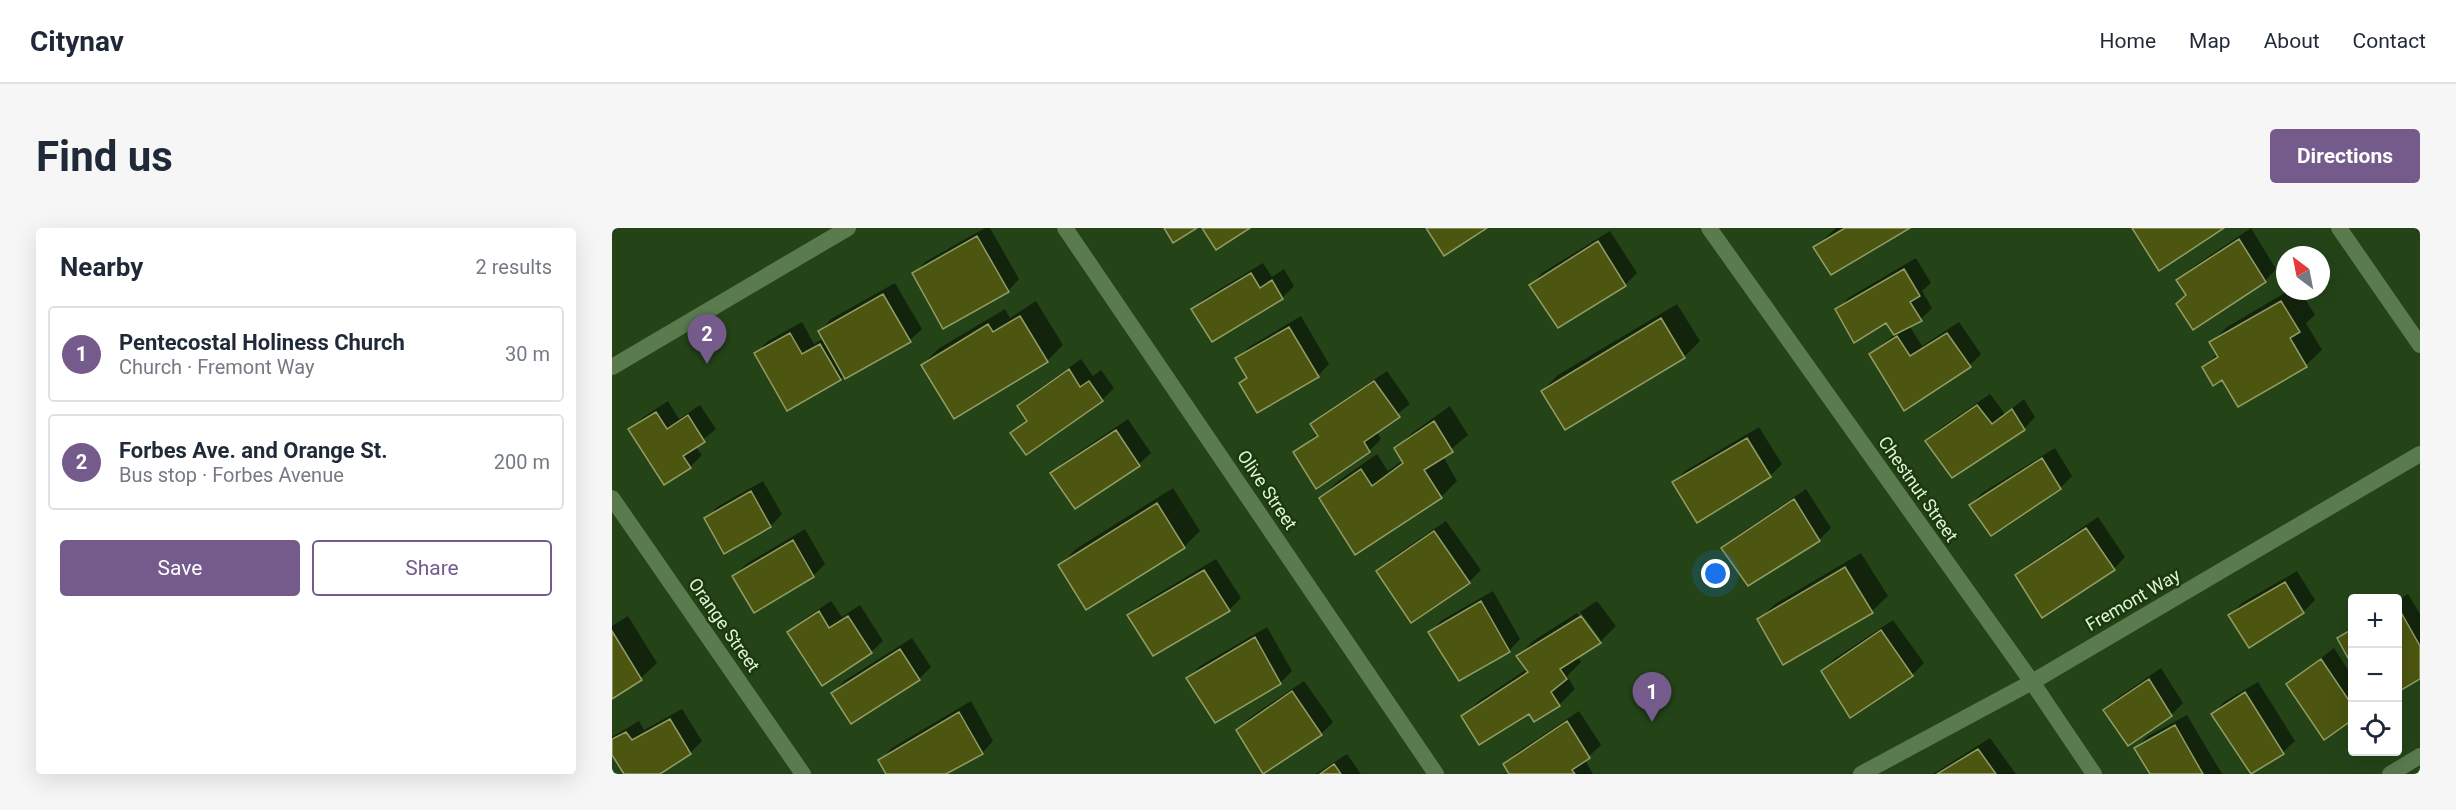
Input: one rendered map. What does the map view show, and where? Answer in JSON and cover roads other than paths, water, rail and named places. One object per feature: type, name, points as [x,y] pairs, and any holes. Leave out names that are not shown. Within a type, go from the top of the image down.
[{"type":"street","points":[[612,367],[848,228]]},
{"type":"street","name":"Olive Street","points":[[1065,228],[1436,774]]},
{"type":"street","name":"Chestnut Street","points":[[1708,228],[2032,682],[2094,774]]},
{"type":"street","points":[[2339,228],[2420,345]]},
{"type":"street","name":"Fremont Way","points":[[1861,774],[2032,682],[2420,454]]},
{"type":"street","name":"Orange Street","points":[[612,498],[803,774]]},
{"type":"street","points":[[2390,774],[2420,756]]},
{"type":"place","name":"Forbes Ave. and Orange St.","points":[[707,364]]},
{"type":"place","name":"Pentecostal Holiness Church","points":[[1652,722]]}]
